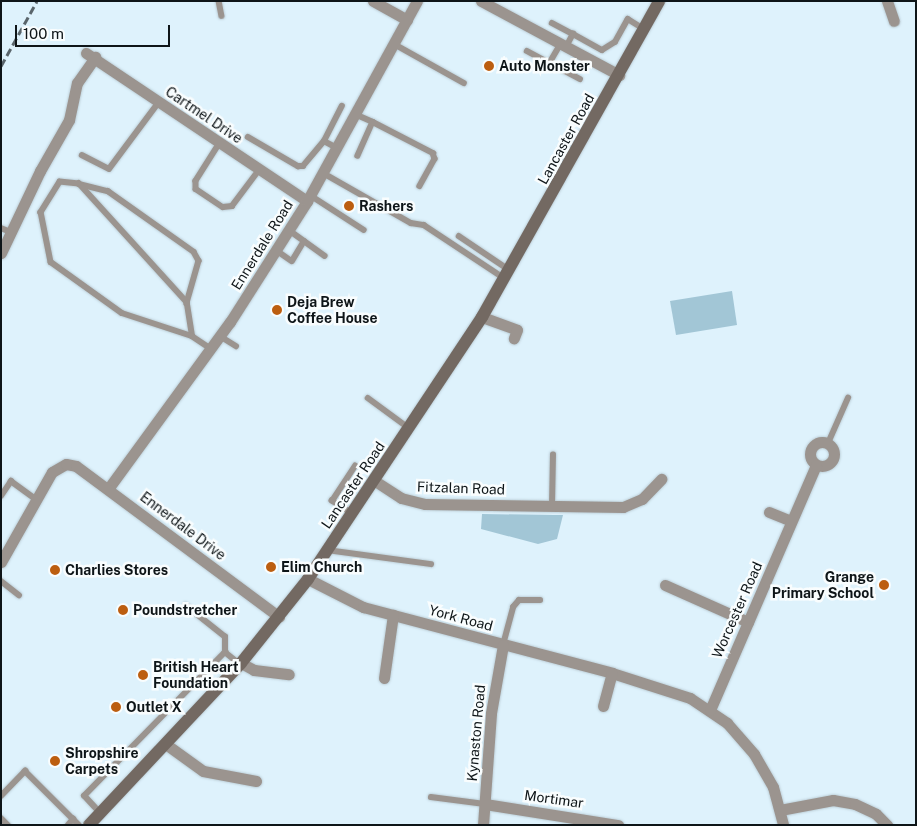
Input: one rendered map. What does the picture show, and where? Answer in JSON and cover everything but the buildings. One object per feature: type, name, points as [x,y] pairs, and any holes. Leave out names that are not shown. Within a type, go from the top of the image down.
[{"type":"street","points":[[373,1],[407,20]]},
{"type":"street","name":"Ennerdale Road","points":[[108,489],[220,336],[289,230],[309,198],[418,1]]},
{"type":"street","points":[[482,1],[619,75]]},
{"type":"street","name":"Lancaster Road","points":[[89,825],[167,745],[240,664],[280,617],[308,579],[482,316],[659,1]]},
{"type":"street","points":[[881,19],[897,22],[887,1]]},
{"type":"street","name":"Cartmel Drive","points":[[6,230],[37,169],[69,120],[70,104],[90,55],[259,170],[309,198]]},
{"type":"street","points":[[1,253],[6,230]]},
{"type":"street","points":[[482,316],[517,330],[514,338]]},
{"type":"street","name":"Worcester Road","points":[[822,440],[829,441],[833,458],[824,466],[816,465],[810,458],[814,445],[822,440]]},
{"type":"street","name":"Ennerdale Drive","points":[[36,499],[52,472],[66,464],[76,466],[280,617]]},
{"type":"street","name":"Worcester Road","points":[[710,710],[816,465]]},
{"type":"street","name":"Fitzalan Road","points":[[374,481],[414,502],[628,506],[642,499],[661,479]]},
{"type":"street","points":[[1,562],[36,499]]},
{"type":"street","points":[[769,512],[791,521]]},
{"type":"street","name":"York Road","points":[[308,579],[342,599],[393,616],[666,688],[710,710],[754,754],[773,786],[783,825]]},
{"type":"street","points":[[665,585],[748,622]]},
{"type":"street","points":[[384,678],[393,616]]},
{"type":"street","name":"Kynaston Road","points":[[483,825],[492,704],[503,645]]},
{"type":"street","points":[[240,664],[254,670],[289,674]]},
{"type":"street","points":[[603,706],[612,673]]},
{"type":"street","points":[[167,745],[192,766],[208,773],[256,781]]},
{"type":"street","points":[[780,810],[833,800],[855,804],[876,814],[887,825]]},
{"type":"street","name":"Mortimar","points":[[485,804],[618,825]]},
{"type":"lane","points":[[219,1],[222,16]]},
{"type":"lane","points":[[552,23],[602,50],[615,42],[628,19],[644,29]]},
{"type":"lane","points":[[550,63],[573,34]]},
{"type":"lane","points":[[394,44],[464,83]]},
{"type":"lane","points":[[527,51],[580,79]]},
{"type":"lane","points":[[82,155],[109,169],[159,102]]},
{"type":"lane","points":[[248,136],[298,166],[303,166],[324,141],[342,106]]},
{"type":"lane","points":[[338,113],[373,122],[433,153],[435,159],[420,186]]},
{"type":"lane","points":[[358,156],[373,122]]},
{"type":"lane","points":[[324,141],[336,148]]},
{"type":"lane","points":[[220,143],[196,181],[196,189],[224,207],[232,206],[259,170]]},
{"type":"lane","points":[[323,173],[411,223],[424,225],[506,274]]},
{"type":"lane","points":[[192,336],[187,303],[199,261],[194,252],[108,192],[79,184],[60,182],[41,212],[51,262],[122,313],[192,336],[210,349]]},
{"type":"lane","points":[[79,184],[187,303]]},
{"type":"lane","points":[[309,198],[364,230]]},
{"type":"lane","points":[[289,230],[325,256]]},
{"type":"lane","points":[[458,236],[506,274]]},
{"type":"lane","points":[[276,250],[292,261],[304,241]]},
{"type":"lane","points":[[220,336],[236,346]]},
{"type":"lane","points":[[368,398],[409,428]]},
{"type":"lane","points":[[829,441],[848,398]]},
{"type":"lane","points":[[552,506],[553,455]]},
{"type":"lane","points":[[352,514],[332,501],[355,466]]},
{"type":"lane","points":[[1,496],[11,481],[36,499]]},
{"type":"lane","points":[[327,550],[431,564]]},
{"type":"lane","points":[[1,581],[19,595]]},
{"type":"lane","points":[[503,645],[513,607],[519,600],[540,600]]},
{"type":"lane","points":[[100,813],[84,796],[225,652],[225,637],[186,606]]},
{"type":"lane","points":[[225,652],[240,664]]},
{"type":"lane","points":[[1,796],[25,771],[79,825]]},
{"type":"lane","points":[[431,797],[485,804]]},
{"type":"lane","points":[[1,818],[8,825]]},
{"type":"lane","points":[[68,825],[73,819]]},
{"type":"shaded area","points":[[732,291],[737,325],[676,335],[670,301]]},
{"type":"shaded area","points":[[482,514],[563,515],[557,539],[538,544],[481,529]]},
{"type":"railway","points":[[1,66],[37,1]]},
{"type":"place","name":"Auto Monster","points":[[489,66]]},
{"type":"place","name":"Rashers","points":[[349,206]]},
{"type":"place","name":"Deja Brew Coffee House","points":[[277,310]]},
{"type":"place","name":"Elim Church","points":[[271,567]]},
{"type":"place","name":"Charlies Stores","points":[[55,570]]},
{"type":"place","name":"Grange Primary School","points":[[884,585]]},
{"type":"place","name":"Poundstretcher","points":[[123,610]]},
{"type":"place","name":"British Heart Foundation","points":[[143,675]]},
{"type":"place","name":"Outlet X","points":[[116,707]]},
{"type":"place","name":"Shropshire Carpets","points":[[55,761]]}]
